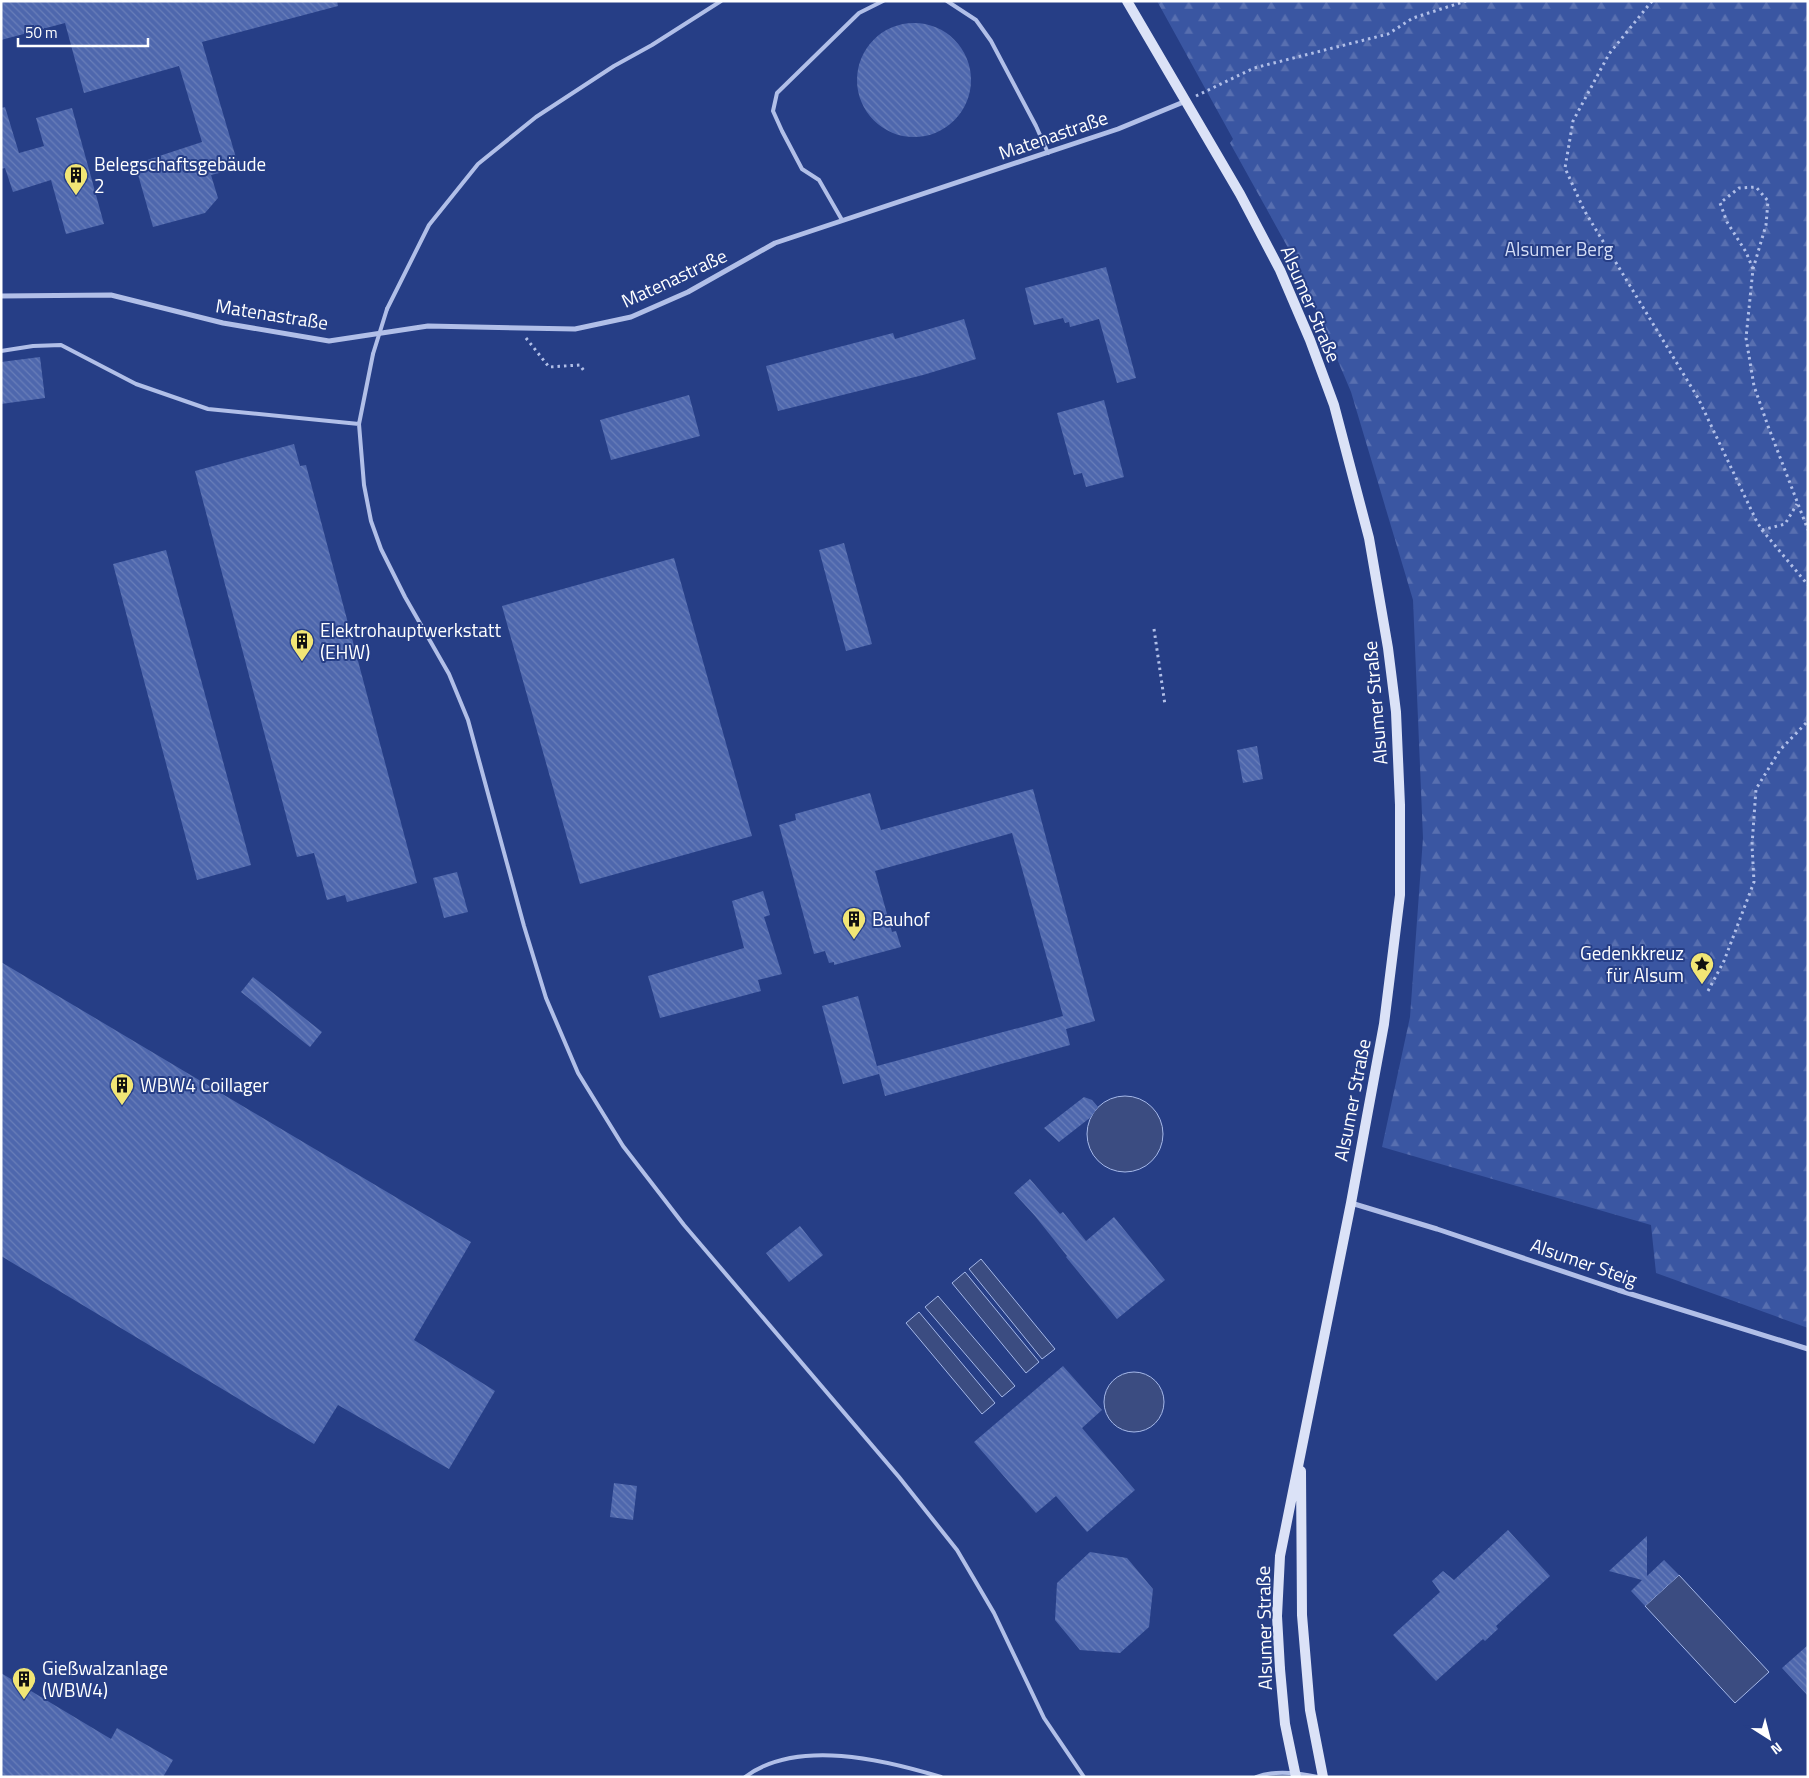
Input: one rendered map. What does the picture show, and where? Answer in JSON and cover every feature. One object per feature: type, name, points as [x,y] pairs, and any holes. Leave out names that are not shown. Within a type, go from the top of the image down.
[{"type":"street","name":"Alsumer Straße","points":[[1127,1],[1240,194],[1280,270],[1310,340],[1334,404],[1369,538],[1388,648],[1396,712],[1400,805],[1400,895],[1384,1024],[1351,1203],[1280,1556],[1277,1616],[1280,1669],[1285,1724],[1296,1777]]},
{"type":"street","name":"Matenastraße","points":[[1,296],[111,295],[223,323],[329,341],[428,326],[575,329],[631,317],[688,292],[775,243],[1118,129],[1187,101]]},
{"type":"street","name":"Alsumer Steig","points":[[1351,1203],[1438,1229],[1618,1290],[1808,1349]]},
{"type":"street","name":"Alsumer Straße","points":[[1301,1450],[1302,1615],[1310,1710],[1323,1777]]},
{"type":"lane","points":[[722,1],[652,45],[614,66],[536,117],[478,164],[429,225],[387,309],[373,354],[359,424],[364,485],[371,521],[381,549],[405,597],[449,674],[468,720],[524,926],[546,998],[578,1073],[623,1146],[684,1225],[898,1477],[957,1550],[994,1613],[1044,1718],[1084,1777]]},
{"type":"lane","points":[[842,220],[819,180],[802,169],[773,111],[777,93],[859,13],[883,1]]},
{"type":"lane","points":[[947,1],[976,20],[991,41],[1036,126],[1048,153]]},
{"type":"lane","points":[[1,351],[33,346],[61,345],[136,384],[208,409],[359,424]]},
{"type":"lane","points":[[745,1777],[753,1771],[782,1759],[810,1756],[879,1761],[941,1777]]},
{"type":"lane","points":[[1256,1777],[1265,1773],[1318,1777]]},
{"type":"path","points":[[1187,101],[1254,68],[1388,34],[1413,18],[1466,1]]},
{"type":"path","points":[[1652,1],[1609,54],[1572,121],[1565,168],[1584,210],[1698,398],[1762,530],[1808,585]]},
{"type":"path","points":[[1753,268],[1746,252],[1727,222],[1720,203],[1739,188],[1756,187],[1768,201],[1766,225],[1753,268],[1746,338],[1754,386],[1808,530]]},
{"type":"path","points":[[520,329],[549,367],[580,365],[584,371]]},
{"type":"path","points":[[1762,530],[1785,524],[1798,504]]},
{"type":"path","points":[[1154,629],[1164,705]]},
{"type":"path","points":[[1708,991],[1724,961],[1754,882],[1752,845],[1756,789],[1780,750],[1808,721]]},
{"type":"green space","name":"Alsumer Berg","points":[[1157,1],[1808,1],[1808,1328],[1656,1273],[1651,1225],[1382,1147],[1410,1017],[1423,838],[1413,600],[1351,392],[1297,264],[1230,143],[1233,139]]},
{"type":"shaded area","points":[[1125,1096],[1139,1099],[1152,1107],[1160,1120],[1163,1134],[1160,1148],[1152,1161],[1139,1169],[1125,1172],[1111,1169],[1098,1161],[1090,1148],[1087,1134],[1090,1120],[1098,1107],[1111,1099]]},
{"type":"shaded area","points":[[981,1259],[1055,1349],[1042,1359],[969,1269]]},
{"type":"shaded area","points":[[965,1272],[1039,1362],[1026,1373],[952,1283]]},
{"type":"shaded area","points":[[938,1296],[1015,1386],[1002,1397],[925,1307]]},
{"type":"shaded area","points":[[919,1312],[995,1403],[982,1414],[906,1323]]},
{"type":"shaded area","points":[[1128,1372],[1140,1372],[1151,1377],[1159,1385],[1164,1396],[1162,1414],[1151,1427],[1140,1432],[1128,1432],[1117,1427],[1109,1419],[1104,1408],[1104,1396],[1109,1385],[1117,1377]]},
{"type":"shaded area","points":[[1679,1575],[1769,1672],[1735,1703],[1645,1606]]},
{"type":"building","points":[[1,1],[337,1],[338,6],[202,42],[239,168],[211,175],[218,198],[205,213],[153,227],[135,164],[202,142],[179,66],[84,93],[65,23],[1,40]]},
{"type":"building","points":[[914,23],[936,27],[954,40],[967,58],[971,80],[967,102],[954,120],[936,133],[914,137],[892,133],[874,120],[861,102],[857,80],[861,58],[874,40],[892,27]]},
{"type":"building","name":"Belegschaftsgebäude 2","points":[[5,107],[19,153],[44,146],[36,118],[72,108],[104,224],[66,234],[51,180],[13,192],[5,168],[1,169],[1,108]]},
{"type":"building","points":[[1106,267],[1136,378],[1117,383],[1099,319],[1070,327],[1069,322],[1065,323],[1063,318],[1034,325],[1025,288]]},
{"type":"building","points":[[964,319],[976,359],[923,375],[778,411],[766,366],[893,333],[895,339]]},
{"type":"building","points":[[40,357],[45,398],[1,404],[1,362]]},
{"type":"building","points":[[689,395],[700,436],[611,460],[600,420]]},
{"type":"building","points":[[1104,400],[1124,477],[1086,487],[1082,473],[1074,475],[1057,413]]},
{"type":"building","name":"Elektrohauptwerkstatt (EHW)","points":[[294,444],[300,466],[306,465],[417,883],[347,902],[345,895],[327,900],[314,853],[297,857],[195,471]]},
{"type":"building","points":[[844,543],[872,644],[846,651],[819,550]]},
{"type":"building","points":[[166,550],[251,865],[197,880],[113,564]]},
{"type":"building","points":[[674,558],[752,836],[580,884],[502,606]]},
{"type":"building","points":[[1257,746],[1263,779],[1243,783],[1237,750]]},
{"type":"building","name":"Bauhof","points":[[1033,789],[1095,1021],[1066,1029],[1070,1045],[885,1096],[877,1066],[1063,1016],[1012,833],[875,871],[892,932],[896,931],[901,947],[834,965],[834,962],[829,963],[825,951],[814,954],[779,825],[796,820],[795,814],[870,793],[881,830]]},
{"type":"building","points":[[457,872],[468,912],[444,918],[433,878]]},
{"type":"building","points":[[763,891],[770,915],[764,917],[782,974],[758,980],[761,991],[660,1018],[648,976],[744,948],[732,901]]},
{"type":"building","name":"WBW4 Coillager","points":[[1,962],[471,1242],[414,1340],[495,1391],[449,1469],[338,1405],[314,1444],[1,1256]]},
{"type":"building","points":[[253,977],[322,1032],[310,1047],[241,992]]},
{"type":"building","points":[[858,996],[879,1074],[843,1084],[822,1006]]},
{"type":"building","points":[[1084,1097],[1092,1100],[1098,1107],[1091,1117],[1059,1142],[1044,1128]]},
{"type":"building","points":[[1030,1179],[1060,1214],[1063,1212],[1086,1241],[1114,1217],[1165,1280],[1117,1319],[1035,1216],[1014,1193]]},
{"type":"building","points":[[800,1226],[823,1255],[789,1282],[766,1253]]},
{"type":"building","points":[[1063,1366],[1102,1410],[1082,1428],[1135,1490],[1087,1532],[1056,1496],[1036,1513],[974,1442]]},
{"type":"building","points":[[614,1483],[637,1486],[633,1520],[610,1517]]},
{"type":"building","points":[[1508,1530],[1550,1576],[1496,1626],[1498,1629],[1485,1641],[1483,1639],[1436,1681],[1393,1635],[1440,1592],[1432,1581],[1443,1571],[1454,1580]]},
{"type":"building","points":[[1647,1536],[1647,1576],[1664,1560],[1679,1575],[1645,1606],[1631,1591],[1642,1580],[1609,1571]]},
{"type":"building","points":[[1090,1552],[1127,1558],[1153,1589],[1149,1627],[1120,1653],[1080,1650],[1055,1620],[1057,1583]]},
{"type":"building","points":[[1808,1645],[1808,1696],[1782,1668]]},
{"type":"building","name":"Gießwalzanlage (WBW4)","points":[[1,1673],[111,1739],[117,1728],[173,1760],[163,1777],[1,1777]]},
{"type":"place","name":"Belegschaftsgebäude 2","points":[[76,196]]},
{"type":"place","name":"Elektrohauptwerkstatt (EHW)","points":[[302,662]]},
{"type":"place","name":"Bauhof","points":[[854,940]]},
{"type":"place","name":"Gedenkkreuz für Alsum","points":[[1702,985]]},
{"type":"place","name":"WBW4 Coillager","points":[[122,1106]]},
{"type":"place","name":"Gießwalzanlage (WBW4)","points":[[24,1700]]}]
